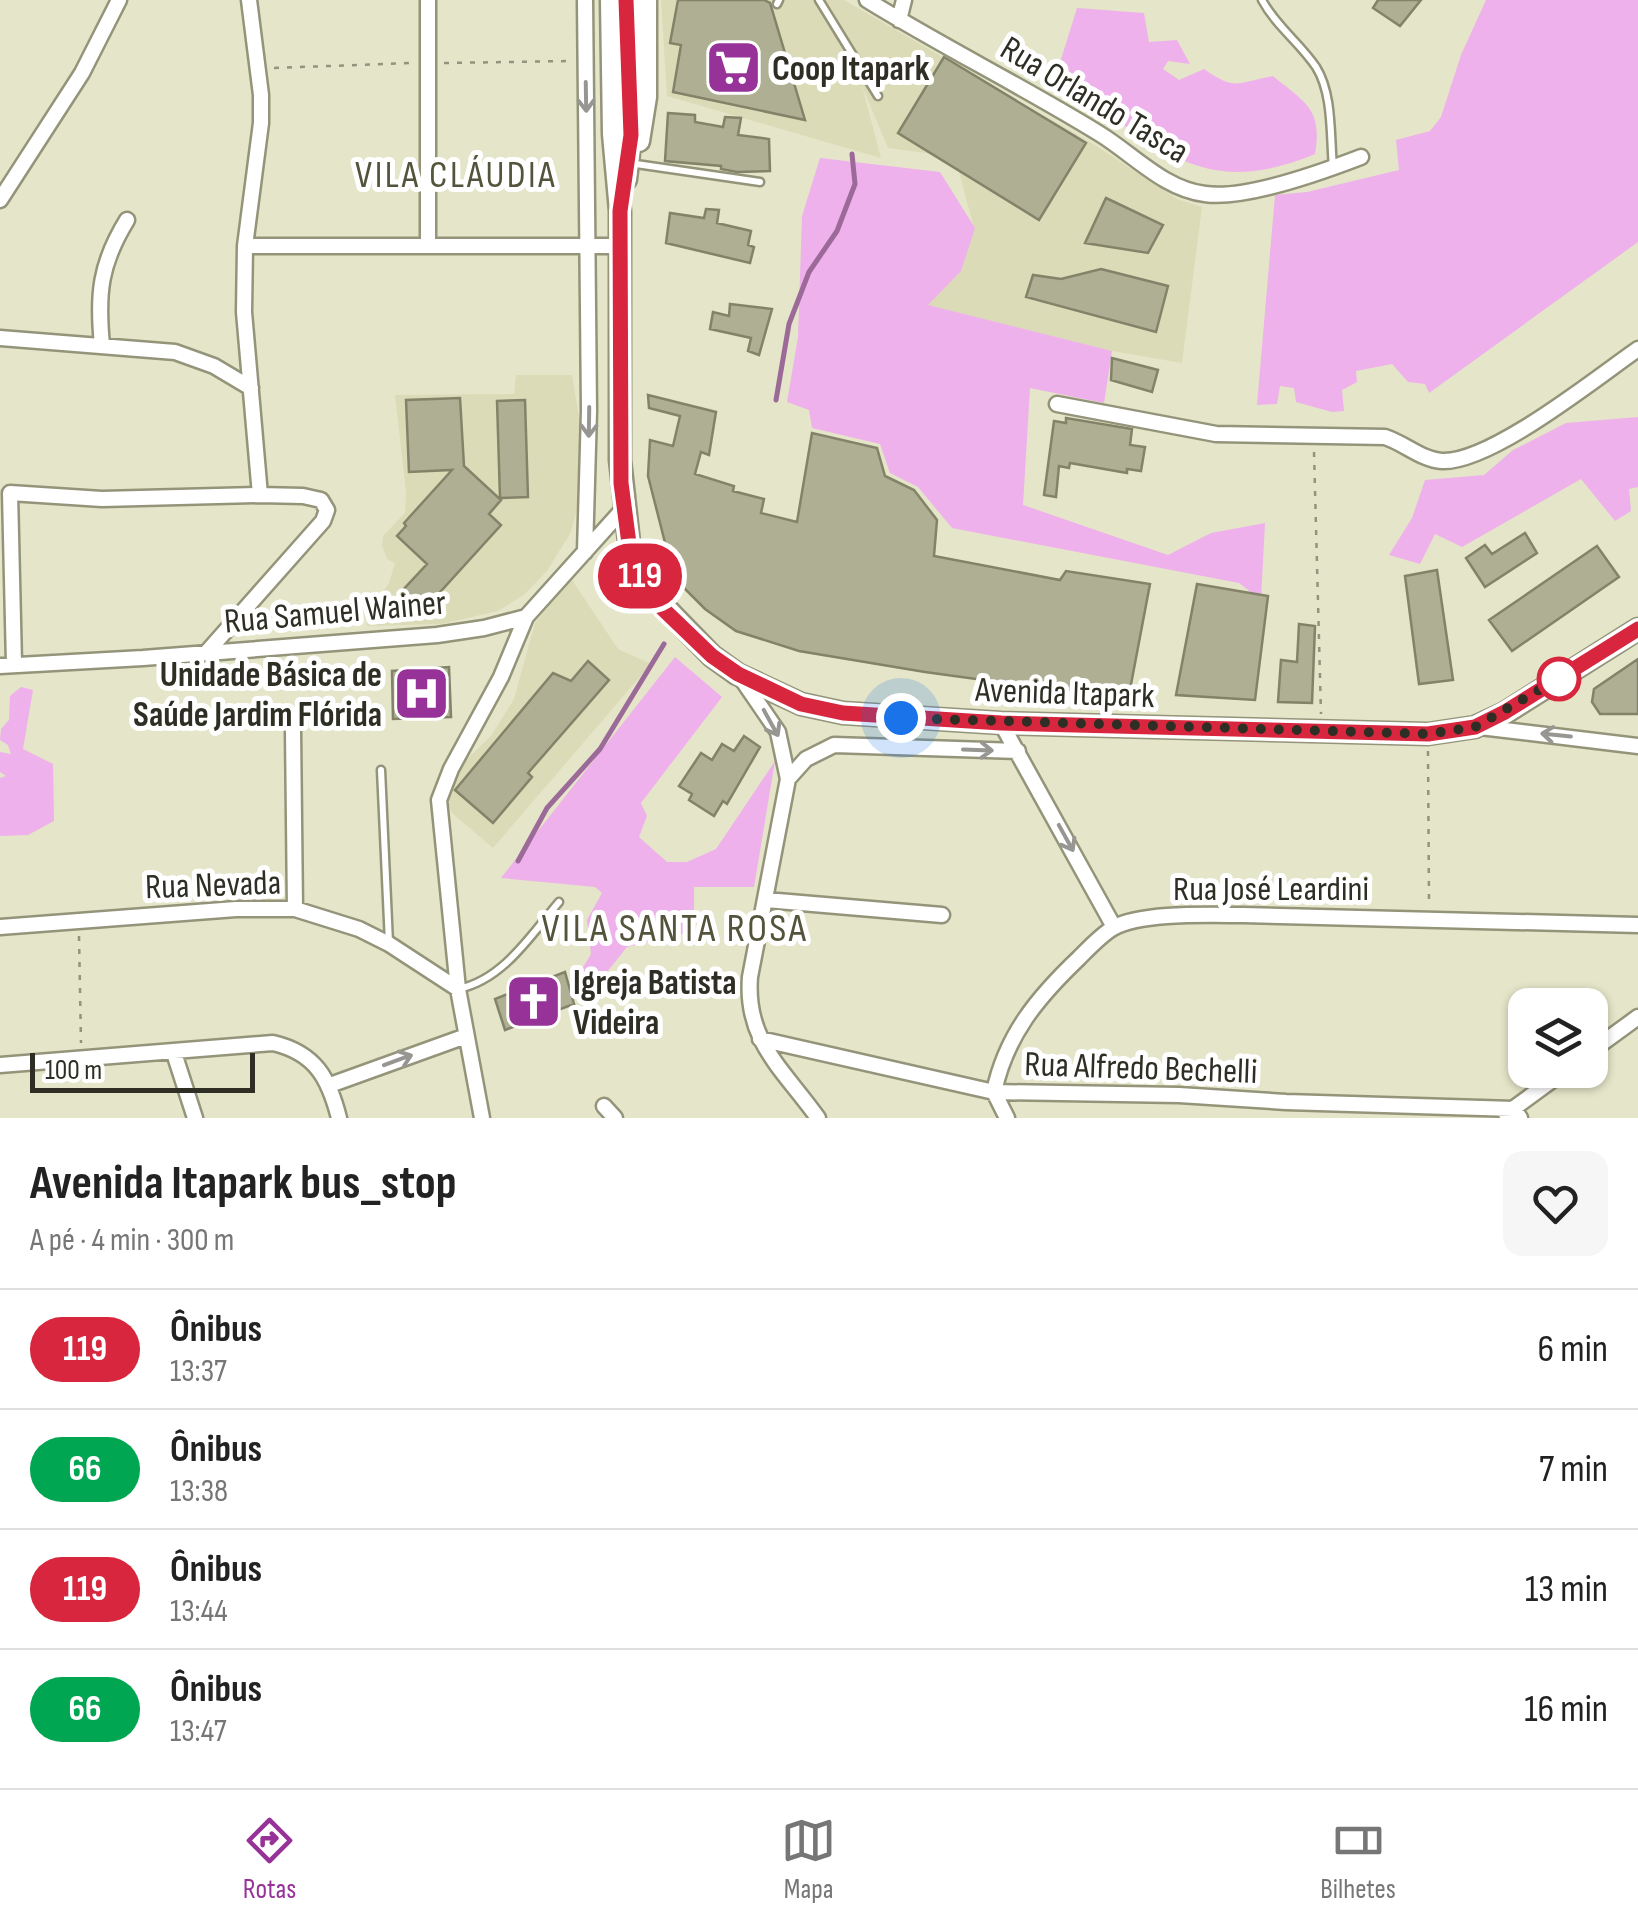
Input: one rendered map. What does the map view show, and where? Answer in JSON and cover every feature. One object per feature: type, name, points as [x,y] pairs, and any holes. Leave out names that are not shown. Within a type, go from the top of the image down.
[{"type":"main road","name":"Avenida Itapark","points":[[611,0],[629,73]]},
{"type":"main road","name":"Avenida Itapark","points":[[626,0],[631,135],[622,200],[620,460],[630,551],[649,592],[712,656],[738,674],[801,704],[843,713],[1001,723],[1428,734],[1475,727],[1638,629]]},
{"type":"main road","points":[[622,200],[636,164],[646,97],[629,73],[646,0]]},
{"type":"street","points":[[0,200],[7,177],[82,73],[120,0]]},
{"type":"street","points":[[249,0],[261,123],[245,246],[244,312],[260,495]]},
{"type":"street","points":[[428,0],[428,244]]},
{"type":"street","points":[[585,0],[590,411],[585,552]]},
{"type":"street","name":"Rua Orlando Tasca","points":[[867,0],[1103,136],[1164,179],[1190,191],[1208,195],[1238,192],[1361,158]]},
{"type":"street","points":[[899,20],[904,0]]},
{"type":"street","points":[[102,344],[99,292],[109,254],[128,220]]},
{"type":"street","points":[[245,246],[621,246]]},
{"type":"street","points":[[0,338],[150,348],[186,355],[251,388]]},
{"type":"street","points":[[1057,404],[1199,432],[1385,437],[1402,442],[1426,458],[1442,461],[1472,456],[1494,446],[1638,349]]},
{"type":"street","points":[[7,665],[5,493],[102,500],[260,495],[315,498],[325,505],[326,515],[206,652]]},
{"type":"street","points":[[482,1118],[458,989],[439,800],[451,769],[502,677],[526,617],[625,506]]},
{"type":"street","name":"Rua Samuel Wainer","points":[[7,665],[437,635],[526,617]]},
{"type":"street","points":[[738,674],[778,732],[788,779],[748,1005],[760,1039],[818,1118]]},
{"type":"street","points":[[1001,723],[1114,926],[1034,1002],[1004,1055],[994,1092],[1007,1118]]},
{"type":"street","points":[[1475,727],[1638,746]]},
{"type":"street","points":[[294,731],[295,909]]},
{"type":"street","points":[[788,779],[806,758],[834,746],[1018,751]]},
{"type":"street","points":[[783,752],[806,758]]},
{"type":"street","points":[[766,900],[942,915]]},
{"type":"street","name":"Rua Nevada","points":[[0,927],[236,909],[295,909],[358,928],[458,989]]},
{"type":"street","name":"Rua José Leardini","points":[[1114,926],[1182,916],[1638,925]]},
{"type":"street","points":[[1608,1039],[1638,1018]]},
{"type":"street","points":[[330,1085],[466,1036]]},
{"type":"street","name":"Rua Alfredo Bechelli","points":[[760,1039],[994,1092],[1179,1095],[1512,1115]]},
{"type":"street","points":[[0,1065],[274,1043],[302,1055],[330,1085],[339,1118]]},
{"type":"street","points":[[174,1053],[195,1118]]},
{"type":"street","points":[[1512,1115],[1544,1088]]},
{"type":"street","points":[[604,1106],[616,1118]]},
{"type":"lane","points":[[818,0],[878,96]]},
{"type":"lane","points":[[1262,0],[1305,52],[1323,82],[1333,168]]},
{"type":"lane","points":[[636,164],[760,182]]},
{"type":"lane","points":[[382,770],[389,944]]},
{"type":"lane","points":[[458,989],[475,986],[496,974],[560,902]]},
{"type":"path","points":[[1314,436],[1321,731]]},
{"type":"path","points":[[1428,734],[1429,919]]},
{"type":"path","points":[[79,920],[82,1058]]},
{"type":"shaded area","points":[[661,0],[844,0],[1095,145],[1177,199],[1202,207],[1182,363],[1112,351],[927,305],[961,271],[974,228],[955,157],[888,148],[862,86],[881,158],[667,96]]},
{"type":"shaded area","points":[[1486,0],[1638,0],[1638,242],[1429,393],[1425,384],[1408,382],[1392,364],[1356,371],[1357,382],[1342,390],[1344,411],[1332,412],[1296,402],[1294,388],[1280,386],[1277,404],[1257,405],[1275,195],[1307,192],[1399,170],[1396,140],[1430,131],[1441,117],[1461,55]]},
{"type":"shaded area","points":[[1077,8],[1144,13],[1149,42],[1177,40],[1190,64],[1168,61],[1163,69],[1179,80],[1204,69],[1231,83],[1273,76],[1309,108],[1316,126],[1315,154],[1271,168],[1235,172],[1203,167],[1147,141],[1053,85]]},
{"type":"shaded area","points":[[820,158],[940,172],[975,228],[961,271],[928,305],[1112,351],[1104,403],[1030,388],[1023,505],[1168,555],[1211,533],[1265,523],[1261,600],[1239,583],[952,528],[918,487],[890,473],[880,444],[812,428],[809,410],[787,402],[798,337],[802,216]]},
{"type":"shaded area","points":[[516,375],[572,375],[580,424],[579,503],[570,534],[547,571],[525,594],[498,611],[442,624],[367,626],[370,608],[389,583],[395,563],[387,559],[383,536],[405,513],[395,395],[514,394]]},
{"type":"shaded area","points":[[1638,417],[1638,487],[1629,489],[1631,511],[1615,521],[1581,479],[1462,547],[1435,534],[1420,564],[1389,555],[1412,518],[1425,480],[1484,475],[1513,450],[1566,423]]},
{"type":"shaded area","points":[[570,577],[618,649],[651,664],[493,848],[452,813],[446,800],[452,781],[467,759],[491,736],[514,699],[535,623]]},
{"type":"shaded area","points":[[675,657],[722,697],[641,803],[647,816],[639,837],[667,862],[687,862],[716,849],[775,761],[754,887],[694,887],[694,931],[627,947],[603,977],[577,977],[591,954],[587,920],[602,893],[595,887],[501,878]]},
{"type":"shaded area","points":[[21,687],[33,690],[23,749],[53,764],[54,821],[28,835],[0,836],[0,778],[6,776],[0,772],[0,752],[11,754],[8,745],[0,740],[1,729],[9,720],[10,696]]},
{"type":"building","name":"Coop Itapark","points":[[678,0],[770,3],[805,120],[673,92],[681,45],[670,43]]},
{"type":"building","points":[[1378,0],[1421,0],[1400,26],[1373,8]]},
{"type":"building","points":[[944,57],[1086,143],[1039,220],[898,133]]},
{"type":"building","points":[[668,113],[695,115],[695,122],[723,127],[725,117],[741,118],[738,135],[769,139],[770,171],[737,172],[721,166],[665,161]]},
{"type":"building","points":[[1106,198],[1163,225],[1148,253],[1085,243]]},
{"type":"building","points":[[706,209],[719,210],[717,223],[751,231],[748,245],[754,247],[750,263],[666,243],[670,213],[704,218]]},
{"type":"building","points":[[1101,269],[1168,286],[1156,332],[1026,297],[1033,275],[1061,279]]},
{"type":"building","points":[[730,304],[772,309],[759,355],[748,351],[751,338],[710,329],[713,312],[729,316]]},
{"type":"building","points":[[1112,358],[1158,370],[1152,392],[1111,380]]},
{"type":"building","points":[[648,395],[716,412],[709,455],[701,452],[695,474],[734,486],[733,491],[764,499],[761,513],[797,522],[812,433],[877,448],[885,476],[914,490],[937,520],[934,556],[1060,580],[1066,571],[1150,584],[1129,695],[925,672],[799,651],[736,631],[682,586],[671,566],[648,476],[650,440],[673,446],[680,416],[649,408]]},
{"type":"building","points":[[460,398],[464,466],[501,500],[489,514],[501,525],[422,612],[401,592],[427,564],[397,536],[452,470],[409,472],[406,400]]},
{"type":"building","points":[[525,400],[528,497],[500,498],[497,401]]},
{"type":"building","points":[[1066,418],[1132,429],[1130,445],[1145,447],[1141,471],[1127,469],[1127,473],[1070,463],[1069,468],[1059,466],[1056,497],[1044,495],[1054,421],[1066,423]]},
{"type":"building","points":[[1525,533],[1537,553],[1485,587],[1466,558],[1485,545],[1492,554]]},
{"type":"building","points":[[1597,546],[1619,577],[1512,651],[1489,620]]},
{"type":"building","points":[[1437,570],[1453,680],[1419,684],[1405,576]]},
{"type":"building","points":[[1197,584],[1268,596],[1255,700],[1176,695]]},
{"type":"building","points":[[1299,624],[1315,626],[1312,703],[1278,702],[1281,660],[1297,662]]},
{"type":"building","points":[[1638,659],[1638,714],[1600,714],[1592,702],[1594,689]]},
{"type":"building","points":[[588,661],[609,680],[528,773],[532,777],[493,823],[455,790],[553,673],[571,681]]},
{"type":"building","name":"Unidade Básica de Saúde Jardim Flórida","points":[[449,667],[451,717],[393,719],[392,671]]},
{"type":"building","points":[[744,736],[760,747],[727,804],[723,801],[714,816],[689,800],[692,794],[679,786],[701,753],[712,760],[722,744],[734,751]]},
{"type":"building","name":"Igreja Batista Videira","points":[[565,972],[574,1004],[505,1030],[495,999]]},
{"type":"waterway","points":[[776,400],[789,324],[809,272],[837,231],[855,184],[852,154]]},
{"type":"waterway","points":[[518,861],[547,808],[600,749],[664,644]]},
{"type":"bus line","name":"119","points":[[626,0],[631,135],[620,211],[620,460],[630,551],[649,592],[662,608],[712,656],[738,674],[801,704],[843,713],[1001,723],[1428,734],[1475,727],[1638,629]]},
{"type":"place","name":"Coop Itapark","points":[[733,68]]},
{"type":"place","name":"Unidade Básica de Saúde Jardim Flórida","points":[[421,694]]},
{"type":"place","name":"Igreja Batista Videira","points":[[534,1002]]},
{"type":"district","name":"VILA CLÁUDIA","points":[[456,174]]},
{"type":"district","name":"VILA SANTA ROSA","points":[[675,927]]},
{"type":"route","points":[[901,718],[1428,734],[1475,727],[1565,675],[1559,679]]}]
